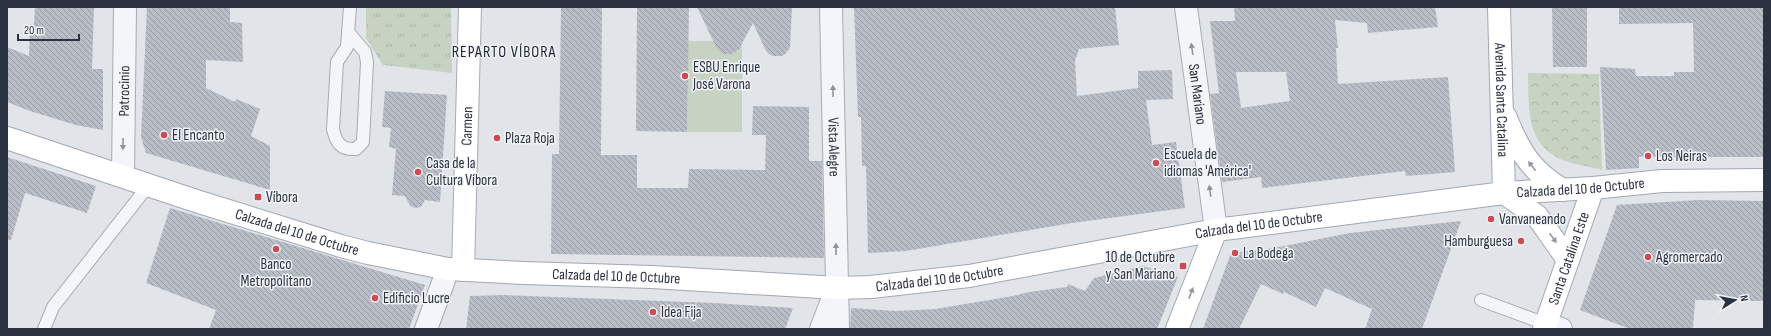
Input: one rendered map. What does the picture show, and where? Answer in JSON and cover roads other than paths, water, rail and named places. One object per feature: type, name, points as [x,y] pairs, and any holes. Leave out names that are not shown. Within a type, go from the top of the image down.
[{"type":"main road","name":"Carmen","points":[[456,269],[470,7]]},
{"type":"main road","name":"Avenida Santa Catalina","points":[[1499,7],[1504,193]]},
{"type":"main road","points":[[1501,106],[1527,160],[1537,173],[1548,182],[1563,190]]},
{"type":"main road","name":"Calzada del 10 de Octubre","points":[[7,138],[148,186],[368,253],[456,269],[652,277],[838,288],[871,287],[969,276],[1216,230],[1504,193],[1594,188],[1662,181],[1764,180]]},
{"type":"main road","name":"Santa Catalina Este","points":[[1551,327],[1568,260],[1594,188]]},
{"type":"main road","points":[[1504,193],[1537,216],[1568,260]]},
{"type":"main road","points":[[1177,329],[1216,230]]},
{"type":"street","name":"Patrocinio","points":[[122,176],[125,7]]},
{"type":"street","name":"Vista Alegre","points":[[832,7],[838,329]]},
{"type":"street","name":"San Mariano","points":[[1186,7],[1216,230]]},
{"type":"street","points":[[426,329],[456,269]]},
{"type":"street","points":[[821,329],[838,288]]},
{"type":"lane","points":[[348,32],[365,52],[367,62],[363,142],[356,149],[348,150],[340,146],[335,139],[333,130],[337,62],[347,47],[348,32],[350,7]]},
{"type":"lane","points":[[44,329],[53,307],[148,186]]},
{"type":"lane","points":[[1481,300],[1551,327]]},
{"type":"place","name":"ESBU Enrique José Varona","points":[[685,76]]},
{"type":"place","name":"El Encanto","points":[[164,135]]},
{"type":"place","name":"Plaza Roja","points":[[497,138]]},
{"type":"place","name":"Los Neiras","points":[[1648,156]]},
{"type":"place","name":"Escuela de idiomas 'América'","points":[[1156,163]]},
{"type":"place","name":"Casa de la Cultura Víbora","points":[[418,172]]},
{"type":"place","name":"Víbora","points":[[258,197]]},
{"type":"place","name":"Vanvaneando","points":[[1491,219]]},
{"type":"place","name":"Hamburguesa","points":[[1521,241]]},
{"type":"place","name":"Banco Metropolitano","points":[[276,249]]},
{"type":"place","name":"La Bodega","points":[[1235,253]]},
{"type":"place","name":"Agromercado","points":[[1648,257]]},
{"type":"place","name":"10 de Octubre y San Mariano","points":[[1183,266]]},
{"type":"place","name":"Edificio Lucre","points":[[375,298]]},
{"type":"place","name":"Idea Fija","points":[[653,312]]},
{"type":"district","name":"REPARTO VÍBORA","points":[[504,52]]}]
